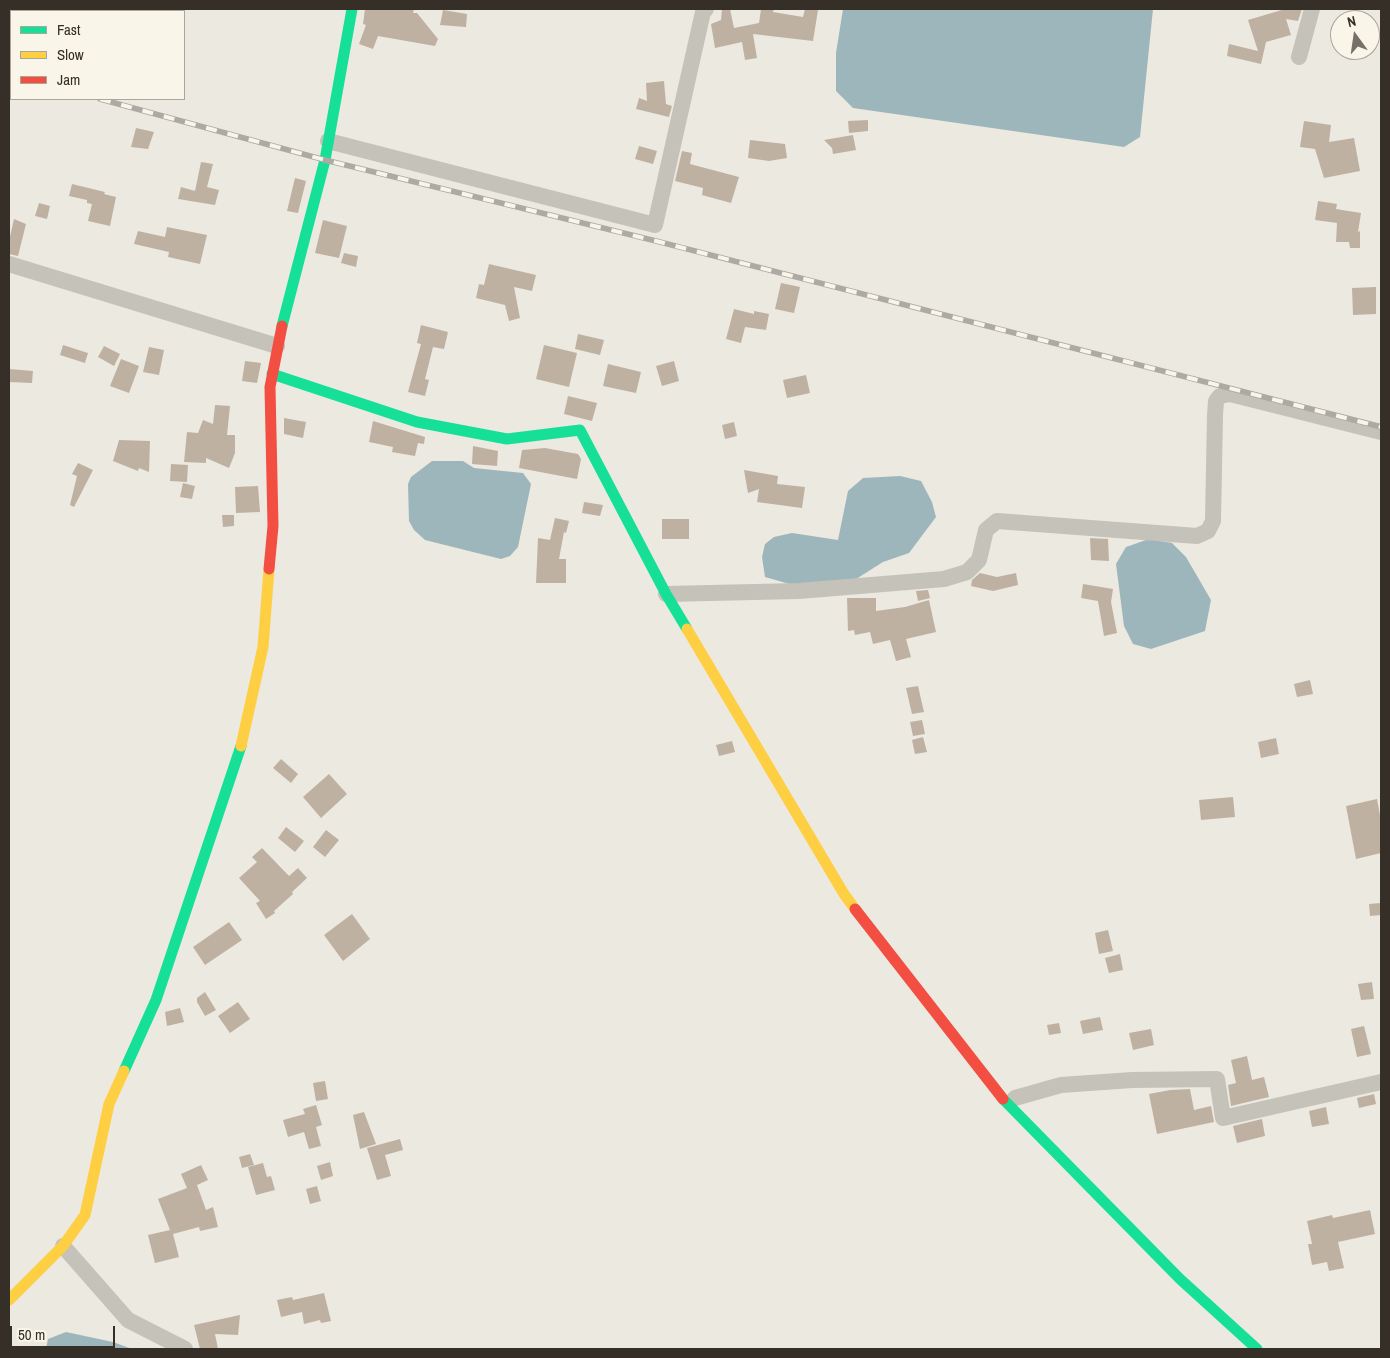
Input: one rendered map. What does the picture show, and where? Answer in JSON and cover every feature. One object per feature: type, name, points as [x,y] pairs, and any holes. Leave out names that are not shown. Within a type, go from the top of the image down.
[{"type":"street","points":[[9,1300],[63,1246],[85,1215],[109,1104],[156,1000],[240,749],[263,647],[273,526],[270,387],[277,346],[328,141],[352,9]]},
{"type":"street","points":[[328,141],[655,225],[703,12],[706,9]]},
{"type":"street","points":[[1299,57],[1312,9]]},
{"type":"street","points":[[9,264],[277,346]]},
{"type":"street","points":[[272,374],[417,422],[507,439],[580,430],[666,594],[844,894],[1003,1099],[1180,1279],[1257,1349]]},
{"type":"street","points":[[666,594],[800,591],[944,578],[967,572],[979,560],[986,530],[997,521],[1197,536],[1208,531],[1213,521],[1215,416],[1216,401],[1220,396],[1230,394],[1381,432]]},
{"type":"street","points":[[1015,1098],[1060,1085],[1132,1080],[1217,1079],[1223,1118],[1381,1082]]},
{"type":"street","points":[[63,1246],[128,1320],[185,1349]]},
{"type":"water","points":[[843,9],[1153,9],[1140,137],[1124,147],[853,108],[836,91],[836,53]]},
{"type":"water","points":[[432,461],[463,461],[474,468],[523,473],[531,484],[518,547],[510,556],[501,559],[425,540],[414,530],[409,521],[408,484],[411,477]]},
{"type":"water","points":[[900,476],[921,481],[932,502],[936,517],[909,553],[883,562],[845,586],[800,587],[765,577],[762,557],[765,544],[774,537],[792,533],[838,540],[848,491],[863,478]]},
{"type":"water","points":[[1149,539],[1172,543],[1186,557],[1211,600],[1205,631],[1151,649],[1133,644],[1124,626],[1116,564],[1126,547]]},
{"type":"water","points":[[66,1332],[113,1342],[132,1349],[46,1349],[48,1339]]},
{"type":"building","points":[[365,9],[414,9],[413,13],[417,13],[438,39],[435,46],[378,36],[373,49],[359,44],[366,25],[363,24]]},
{"type":"building","points":[[722,9],[730,9],[734,28],[759,23],[761,9],[774,9],[773,12],[803,17],[805,9],[818,10],[813,41],[753,34],[757,58],[745,60],[742,42],[715,48],[711,24],[721,20]]},
{"type":"building","points":[[1285,9],[1302,9],[1298,21],[1286,19],[1291,35],[1266,42],[1261,64],[1227,56],[1229,44],[1258,51],[1248,20]]},
{"type":"building","points":[[443,10],[467,14],[466,27],[440,25]]},
{"type":"building","points":[[664,81],[666,104],[672,106],[669,117],[636,109],[639,98],[647,101],[646,83]]},
{"type":"building","points":[[868,120],[868,131],[849,133],[848,121]]},
{"type":"building","points":[[1304,121],[1331,125],[1329,142],[1354,138],[1360,171],[1324,178],[1315,149],[1300,147]]},
{"type":"building","points":[[136,128],[154,132],[148,149],[131,147]]},
{"type":"building","points":[[853,135],[856,150],[833,154],[832,148],[824,140]]},
{"type":"building","points":[[750,140],[785,144],[787,158],[769,161],[748,158]]},
{"type":"building","points":[[639,146],[657,151],[653,164],[635,159]]},
{"type":"building","points":[[682,151],[692,153],[690,164],[739,177],[731,203],[702,195],[703,188],[675,181]]},
{"type":"building","points":[[201,162],[213,164],[207,187],[219,190],[215,205],[178,199],[181,187],[195,191]]},
{"type":"building","points":[[295,178],[306,181],[298,213],[287,211]]},
{"type":"building","points":[[72,184],[105,192],[104,194],[116,197],[110,226],[88,221],[92,204],[87,203],[87,200],[69,196]]},
{"type":"building","points":[[1318,201],[1337,204],[1336,209],[1361,213],[1358,232],[1360,231],[1360,248],[1350,248],[1349,242],[1336,242],[1337,223],[1315,220]]},
{"type":"building","points":[[39,203],[50,206],[47,219],[35,216]]},
{"type":"building","points":[[14,219],[26,224],[18,256],[9,254],[9,241]]},
{"type":"building","points":[[323,220],[347,226],[339,258],[315,253]]},
{"type":"building","points":[[167,227],[207,235],[200,264],[168,257],[169,252],[134,244],[138,231],[165,237]]},
{"type":"building","points":[[344,253],[358,256],[356,267],[341,263]]},
{"type":"building","points":[[489,264],[536,275],[532,291],[514,287],[520,318],[509,321],[505,305],[476,298],[479,284],[484,285]]},
{"type":"building","points":[[781,283],[800,287],[794,313],[775,309]]},
{"type":"building","points":[[1376,287],[1376,314],[1353,315],[1352,288]]},
{"type":"building","points":[[734,309],[754,314],[754,311],[769,314],[766,330],[745,327],[741,343],[726,339]]},
{"type":"building","points":[[421,325],[448,332],[444,349],[433,347],[425,379],[429,380],[425,396],[408,392],[421,344],[417,343]]},
{"type":"building","points":[[578,334],[604,340],[600,355],[575,349]]},
{"type":"building","points":[[63,345],[88,353],[85,363],[60,355]]},
{"type":"building","points":[[544,345],[577,353],[569,387],[536,379]]},
{"type":"building","points":[[104,346],[120,354],[114,366],[98,357]]},
{"type":"building","points":[[149,347],[164,350],[159,375],[143,372]]},
{"type":"building","points":[[121,359],[139,366],[129,393],[110,386]]},
{"type":"building","points":[[245,361],[261,363],[257,383],[242,381]]},
{"type":"building","points":[[674,361],[679,381],[662,386],[656,366]]},
{"type":"building","points":[[608,364],[641,372],[636,393],[603,386]]},
{"type":"building","points":[[9,369],[33,371],[32,383],[9,382]]},
{"type":"building","points":[[806,375],[810,393],[787,398],[783,380]]},
{"type":"building","points":[[568,396],[597,403],[592,421],[564,414]]},
{"type":"building","points":[[215,405],[230,406],[227,435],[235,435],[235,453],[229,468],[206,458],[206,463],[184,462],[187,432],[198,433],[203,420],[213,424]]},
{"type":"building","points":[[284,418],[306,422],[303,438],[284,434]]},
{"type":"building","points":[[373,421],[425,437],[424,444],[418,443],[415,456],[392,452],[393,447],[369,442]]},
{"type":"building","points":[[734,422],[737,436],[725,439],[722,425]]},
{"type":"building","points":[[119,440],[150,441],[149,472],[139,468],[138,471],[113,461]]},
{"type":"building","points":[[473,446],[498,451],[497,466],[472,464]]},
{"type":"building","points":[[545,448],[578,454],[581,459],[577,479],[519,468],[522,450]]},
{"type":"building","points":[[78,463],[93,470],[74,507],[70,505],[77,476],[72,474]]},
{"type":"building","points":[[171,464],[188,465],[187,482],[170,481]]},
{"type":"building","points":[[744,470],[778,476],[777,484],[805,487],[802,508],[757,502],[759,489],[748,493]]},
{"type":"building","points":[[183,483],[195,486],[192,499],[180,497]]},
{"type":"building","points":[[258,486],[260,512],[236,513],[235,487]]},
{"type":"building","points":[[584,502],[603,505],[600,516],[582,513]]},
{"type":"building","points":[[222,515],[234,515],[234,526],[223,527]]},
{"type":"building","points":[[555,518],[569,521],[566,533],[564,532],[559,559],[566,559],[566,583],[536,583],[538,538],[550,540]]},
{"type":"building","points":[[662,519],[689,519],[689,539],[662,539]]},
{"type":"building","points":[[1090,538],[1108,539],[1109,561],[1091,560]]},
{"type":"building","points":[[980,573],[997,577],[1016,573],[1018,585],[993,591],[971,586],[972,580]]},
{"type":"building","points":[[1083,584],[1113,589],[1111,602],[1117,633],[1104,636],[1098,601],[1081,598]]},
{"type":"building","points":[[928,590],[930,598],[918,601],[916,591]]},
{"type":"building","points":[[847,598],[876,598],[876,611],[905,607],[929,600],[936,632],[906,639],[911,657],[896,661],[890,640],[873,644],[870,632],[855,635],[854,630],[848,631]]},
{"type":"building","points":[[1310,680],[1313,694],[1297,697],[1294,684]]},
{"type":"building","points":[[918,686],[924,712],[912,714],[906,688]]},
{"type":"building","points":[[922,720],[925,734],[913,736],[910,722]]},
{"type":"building","points":[[923,737],[927,752],[915,754],[912,740]]},
{"type":"building","points":[[1276,738],[1279,754],[1261,758],[1258,742]]},
{"type":"building","points":[[732,741],[735,752],[719,756],[716,745]]},
{"type":"building","points":[[281,759],[298,774],[291,783],[273,768]]},
{"type":"building","points":[[329,774],[347,794],[321,818],[303,797]]},
{"type":"building","points":[[1233,797],[1235,817],[1201,820],[1199,800]]},
{"type":"building","points":[[1377,799],[1381,821],[1381,853],[1356,859],[1346,806]]},
{"type":"building","points":[[286,827],[304,841],[295,852],[278,838]]},
{"type":"building","points":[[326,830],[339,840],[325,857],[313,847]]},
{"type":"building","points":[[262,848],[289,876],[298,868],[307,878],[274,911],[275,913],[266,919],[256,903],[260,901],[239,878],[257,862],[252,857]]},
{"type":"building","points":[[1381,903],[1381,915],[1370,916],[1369,904]]},
{"type":"building","points":[[352,914],[370,939],[343,961],[324,935]]},
{"type":"building","points":[[229,922],[242,940],[205,965],[193,947]]},
{"type":"building","points":[[1108,930],[1113,951],[1099,954],[1095,933]]},
{"type":"building","points":[[1120,954],[1123,970],[1109,973],[1105,958]]},
{"type":"building","points":[[1372,982],[1374,999],[1361,1000],[1358,984]]},
{"type":"building","points":[[205,992],[216,1010],[205,1016],[197,1002],[197,998]]},
{"type":"building","points":[[238,1002],[250,1019],[230,1033],[218,1016]]},
{"type":"building","points":[[180,1008],[184,1022],[167,1026],[165,1012]]},
{"type":"building","points":[[1100,1017],[1103,1030],[1083,1034],[1080,1021]]},
{"type":"building","points":[[1059,1023],[1061,1033],[1049,1035],[1047,1025]]},
{"type":"building","points":[[1364,1026],[1371,1054],[1357,1057],[1351,1029]]},
{"type":"building","points":[[1151,1029],[1154,1045],[1133,1050],[1129,1033]]},
{"type":"building","points":[[1247,1056],[1252,1080],[1264,1077],[1269,1097],[1231,1106],[1228,1085],[1236,1083],[1231,1060]]},
{"type":"building","points":[[325,1081],[328,1099],[316,1101],[313,1083]]},
{"type":"building","points":[[1190,1089],[1194,1110],[1211,1106],[1214,1122],[1157,1134],[1149,1094]]},
{"type":"building","points":[[1374,1094],[1376,1104],[1359,1108],[1357,1098]]},
{"type":"building","points":[[316,1105],[322,1125],[316,1127],[321,1146],[309,1149],[304,1132],[288,1137],[283,1120],[305,1114],[303,1109]]},
{"type":"building","points":[[1326,1107],[1329,1124],[1312,1127],[1309,1111]]},
{"type":"building","points":[[364,1112],[376,1144],[360,1149],[353,1115]]},
{"type":"building","points":[[1262,1119],[1265,1136],[1237,1143],[1233,1126]]},
{"type":"building","points":[[400,1139],[403,1150],[385,1155],[391,1176],[377,1180],[367,1148]]},
{"type":"building","points":[[250,1154],[254,1165],[242,1168],[239,1157]]},
{"type":"building","points":[[330,1162],[333,1176],[321,1180],[317,1166]]},
{"type":"building","points":[[263,1163],[267,1177],[271,1176],[275,1190],[256,1195],[248,1167]]},
{"type":"building","points":[[201,1165],[208,1180],[197,1185],[206,1210],[213,1207],[218,1227],[200,1231],[199,1227],[173,1234],[179,1257],[155,1263],[148,1235],[170,1230],[158,1199],[187,1188],[181,1174]]},
{"type":"building","points":[[317,1186],[321,1201],[310,1204],[306,1189]]},
{"type":"building","points":[[1370,1210],[1375,1234],[1338,1242],[1344,1268],[1329,1271],[1327,1262],[1312,1265],[1308,1244],[1312,1244],[1307,1221],[1332,1215],[1333,1218]]},
{"type":"building","points":[[324,1293],[331,1321],[321,1323],[320,1320],[304,1324],[302,1312],[281,1317],[277,1300],[292,1297],[293,1300]]},
{"type":"building","points":[[240,1315],[238,1335],[215,1334],[218,1349],[200,1349],[194,1325]]},
{"type":"railway","points":[[104,100],[325,160],[656,241],[1381,427]]},
{"type":"traffic: fast","points":[[282,326],[325,160],[352,9]]},
{"type":"traffic: fast","points":[[272,374],[417,422],[507,439],[580,430],[666,594],[687,629]]},
{"type":"traffic: fast","points":[[124,1071],[156,1000],[241,746]]},
{"type":"traffic: fast","points":[[1003,1099],[1180,1279],[1257,1349]]},
{"type":"traffic: slow","points":[[241,746],[263,647],[269,569]]},
{"type":"traffic: slow","points":[[687,629],[844,894],[855,909]]},
{"type":"traffic: slow","points":[[9,1300],[63,1246],[85,1215],[109,1104],[124,1071]]},
{"type":"traffic: jam","points":[[269,569],[273,526],[270,387],[282,326]]},
{"type":"traffic: jam","points":[[855,909],[1003,1099]]}]
